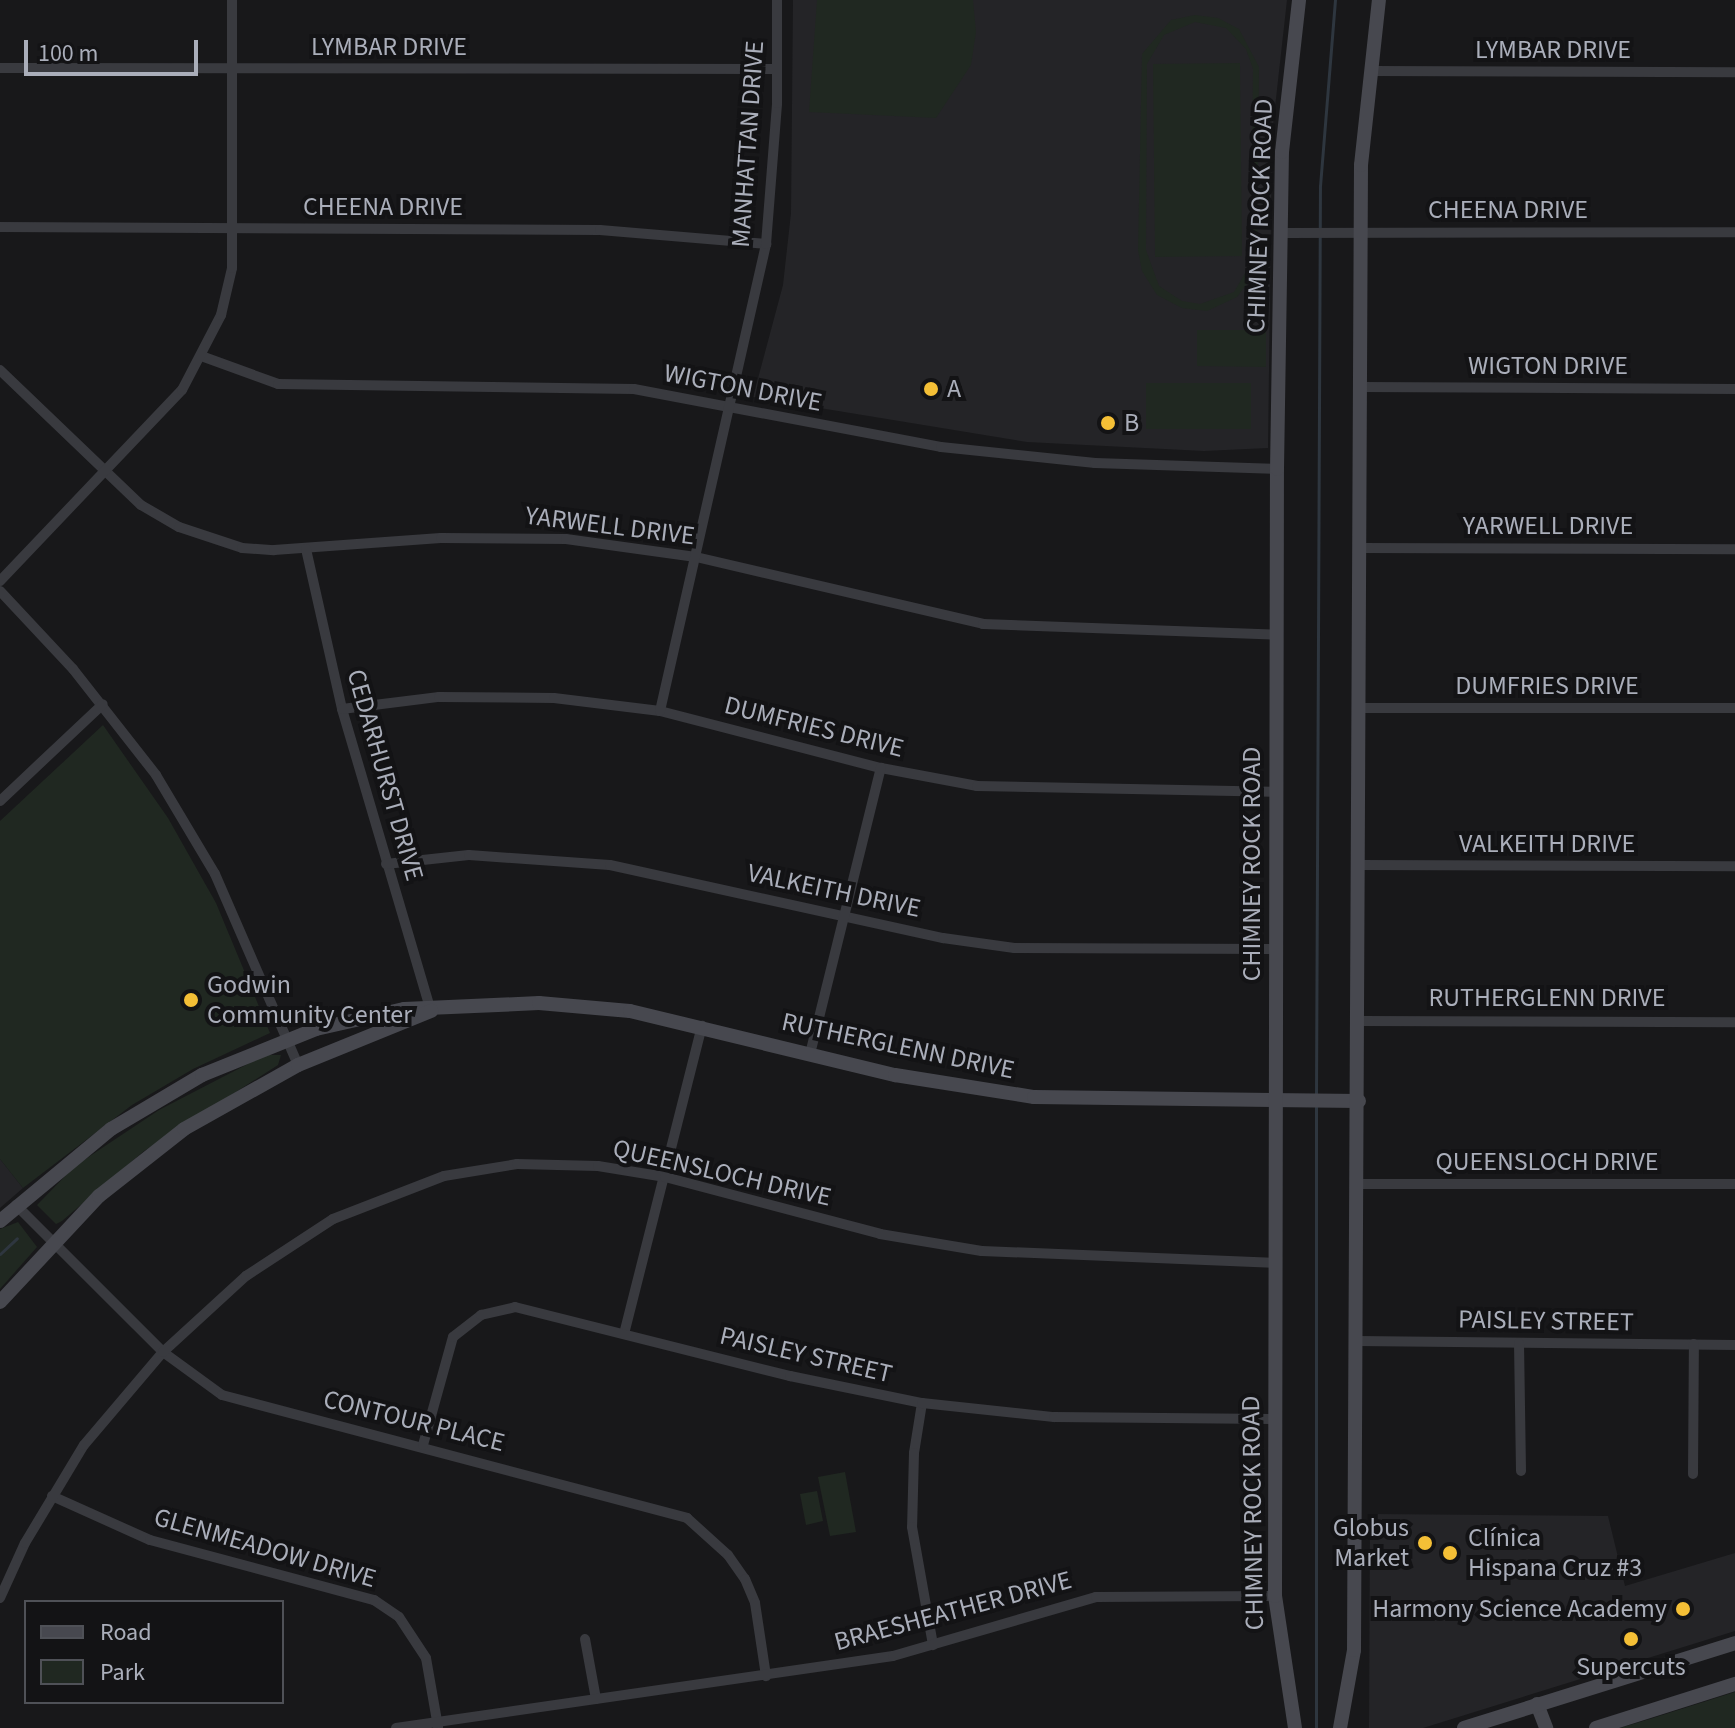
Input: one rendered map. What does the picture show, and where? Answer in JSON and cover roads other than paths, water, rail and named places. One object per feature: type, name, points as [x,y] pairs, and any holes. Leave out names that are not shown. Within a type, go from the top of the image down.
[{"type":"main road","name":"CHIMNEY ROCK ROAD","points":[[1295,1728],[1276,1630],[1275,1596],[1276,792],[1282,152],[1299,0]]},
{"type":"main road","points":[[1340,1728],[1354,1650],[1360,1021],[1360,232],[1379,0]]},
{"type":"main road","name":"RUTHERGLENN DRIVE","points":[[0,1221],[16,1205],[134,1114],[202,1075],[287,1040],[358,1017],[404,1009],[431,1011],[539,1003],[630,1011],[948,1086],[1034,1097],[1359,1101]]},
{"type":"main road","name":"RUTHERGLENN DRIVE","points":[[0,1302],[53,1241],[184,1129],[298,1065],[431,1011]]},
{"type":"main road","points":[[1464,1728],[1735,1643]]},
{"type":"main road","points":[[1596,1728],[1735,1684]]},
{"type":"main road","points":[[1537,1704],[1546,1728]]},
{"type":"street","points":[[0,581],[160,416],[204,357],[229,291],[232,0]]},
{"type":"street","name":"MANHATTAN DRIVE","points":[[660,711],[766,244],[777,69],[777,0]]},
{"type":"street","name":"LYMBAR DRIVE","points":[[0,68],[777,69]]},
{"type":"street","name":"LYMBAR DRIVE","points":[[1371,71],[1735,72]]},
{"type":"street","name":"CHEENA DRIVE","points":[[0,227],[600,230],[766,244]]},
{"type":"street","name":"CHEENA DRIVE","points":[[1282,233],[1735,232]]},
{"type":"street","name":"WIGTON DRIVE","points":[[204,357],[254,378],[299,386],[585,387],[732,404],[832,428],[987,452],[1095,463],[1277,469]]},
{"type":"street","name":"YARWELL DRIVE","points":[[0,370],[141,505],[210,539],[242,548],[306,549],[516,536],[696,557],[983,624],[1277,635]]},
{"type":"street","name":"WIGTON DRIVE","points":[[1361,387],[1735,389]]},
{"type":"street","name":"YARWELL DRIVE","points":[[1360,548],[1735,549]]},
{"type":"street","name":"CEDARHURST DRIVE","points":[[306,549],[342,709],[431,1011]]},
{"type":"street","points":[[0,591],[103,704],[156,775],[215,874],[298,1065]]},
{"type":"street","name":"DUMFRIES DRIVE","points":[[342,709],[484,695],[660,711],[881,768],[1019,789],[1276,792]]},
{"type":"street","points":[[0,801],[103,704]]},
{"type":"street","name":"DUMFRIES DRIVE","points":[[1359,708],[1735,708]]},
{"type":"street","points":[[810,1054],[881,768]]},
{"type":"street","name":"VALKEITH DRIVE","points":[[386,864],[469,855],[555,858],[610,865],[1014,948],[1276,949]]},
{"type":"street","name":"VALKEITH DRIVE","points":[[1358,865],[1735,866]]},
{"type":"street","name":"RUTHERGLENN DRIVE","points":[[1360,1021],[1735,1022]]},
{"type":"street","points":[[624,1334],[702,1026]]},
{"type":"street","name":"QUEENSLOCH DRIVE","points":[[163,1352],[246,1276],[333,1219],[444,1176],[559,1163],[665,1177],[880,1234],[982,1251],[1276,1263]]},
{"type":"street","name":"QUEENSLOCH DRIVE","points":[[1359,1184],[1735,1184]]},
{"type":"street","name":"CONTOUR PLACE","points":[[16,1205],[163,1352],[222,1395],[423,1445],[687,1518],[728,1555],[745,1579],[755,1603],[766,1676]]},
{"type":"street","name":"PAISLEY STREET","points":[[423,1445],[445,1353],[453,1337],[481,1315],[515,1307],[922,1403],[1054,1417],[1276,1419]]},
{"type":"street","name":"PAISLEY STREET","points":[[1357,1341],[1735,1345]]},
{"type":"street","points":[[1519,1343],[1521,1471]]},
{"type":"street","points":[[1693,1474],[1694,1344]]},
{"type":"street","points":[[0,1598],[52,1496],[107,1416],[163,1352]]},
{"type":"street","points":[[922,1403],[914,1453],[912,1527],[933,1645]]},
{"type":"street","name":"GLENMEADOW DRIVE","points":[[52,1496],[150,1540],[374,1600],[399,1617],[426,1658],[437,1725]]},
{"type":"street","name":"BRAESHEATHER DRIVE","points":[[396,1728],[437,1725],[766,1676],[933,1645],[1096,1597],[1275,1596]]},
{"type":"street","points":[[585,1639],[596,1699]]},
{"type":"waterway","points":[[1316,1096],[1320,186],[1335,0]]},
{"type":"waterway","points":[[1316,1107],[1316,1728]]},
{"type":"waterway","points":[[0,1254],[17,1238]]},
{"type":"place","name":"A","points":[[931,389]]},
{"type":"place","name":"B","points":[[1108,423]]},
{"type":"place","name":"Godwin Community Center","points":[[191,1000]]},
{"type":"place","name":"Globus Market","points":[[1425,1543]]},
{"type":"place","name":"Clínica Hispana Cruz #3","points":[[1450,1553]]},
{"type":"place","name":"Harmony Science Academy","points":[[1683,1609]]},
{"type":"place","name":"Supercuts","points":[[1631,1639]]}]
